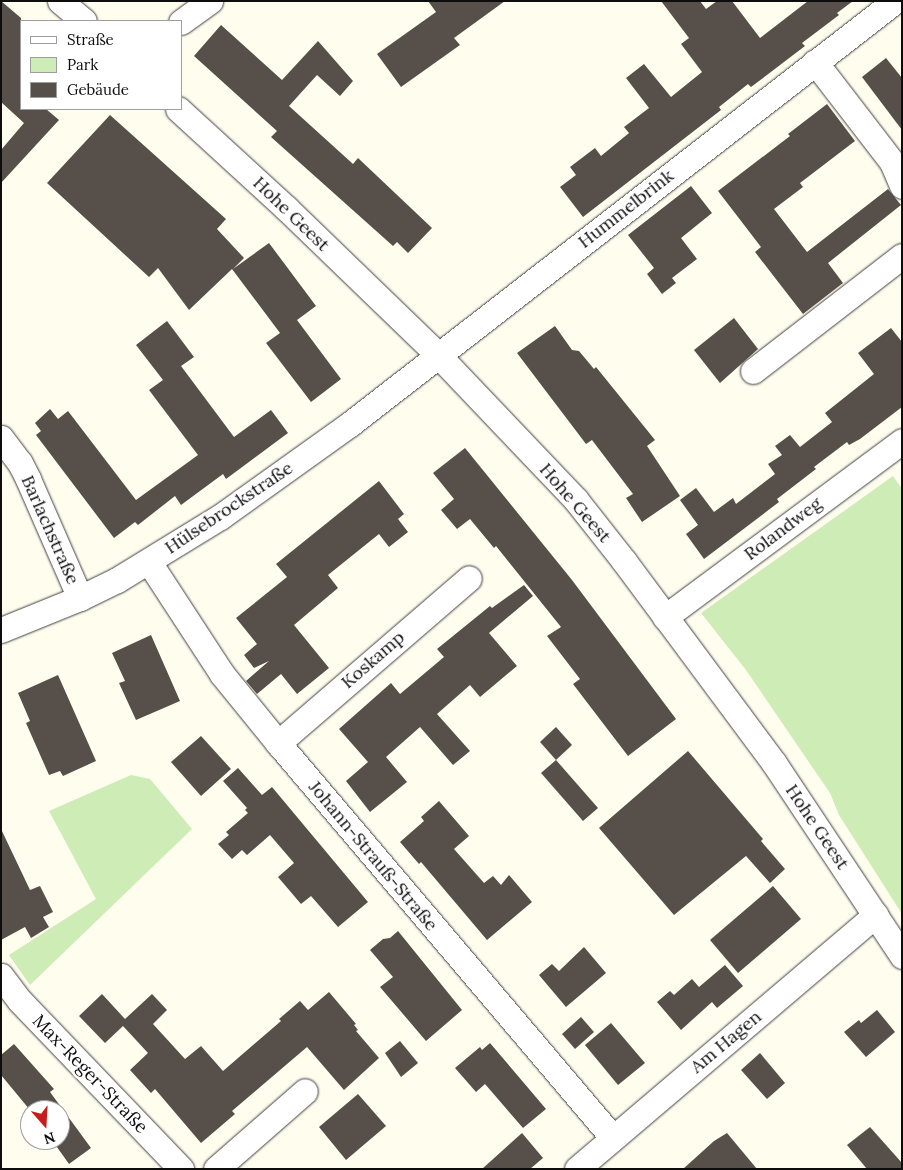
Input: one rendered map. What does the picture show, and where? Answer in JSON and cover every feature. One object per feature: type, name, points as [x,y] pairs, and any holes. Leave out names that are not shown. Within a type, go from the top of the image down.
[{"type":"street","points":[[60,1],[83,20]]},
{"type":"street","points":[[182,21],[210,1]]},
{"type":"street","name":"Hummelbrink","points":[[438,355],[895,1]]},
{"type":"street","points":[[815,62],[892,162],[902,186]]},
{"type":"street","name":"Hohe Geest","points":[[179,110],[286,208],[438,355],[576,500],[774,763],[902,956]]},
{"type":"street","points":[[753,372],[902,256]]},
{"type":"street","name":"Hülsebrockstraße","points":[[1,630],[80,598],[149,562],[220,517],[350,424],[438,355]]},
{"type":"street","name":"Barlachstraße","points":[[1,438],[20,463],[28,479],[80,598]]},
{"type":"street","name":"Rolandweg","points":[[665,616],[902,441]]},
{"type":"street","name":"Johann-Strauß-Straße","points":[[149,562],[222,674],[278,743],[613,1138]]},
{"type":"street","name":"Koskamp","points":[[278,743],[469,578]]},
{"type":"street","name":"Am Hagen","points":[[577,1169],[875,915]]},
{"type":"street","name":"Max-Reger-Straße","points":[[1,976],[20,1001],[181,1169]]},
{"type":"street","points":[[216,1169],[305,1092]]},
{"type":"green space","points":[[893,476],[902,489],[902,914],[839,815],[830,793],[746,670],[701,613]]},
{"type":"green space","points":[[131,775],[150,779],[192,829],[30,985],[9,955],[96,899],[49,811]]},
{"type":"building","points":[[1,1],[21,18],[20,110],[47,110],[59,120],[1,183],[1,150],[24,123],[1,102]]},
{"type":"building","points":[[428,1],[505,1],[454,38],[460,45],[401,87],[377,54],[436,12]]},
{"type":"building","points":[[661,1],[700,1],[706,9],[717,1],[732,1],[760,38],[808,1],[853,1],[837,13],[839,15],[802,43],[805,46],[751,87],[748,84],[719,107],[721,110],[583,217],[560,187],[576,175],[570,167],[595,148],[601,156],[629,133],[624,127],[649,108],[626,78],[644,64],[671,97],[702,72],[681,44],[689,38]]},
{"type":"building","points":[[221,25],[282,80],[318,41],[353,81],[340,96],[317,75],[289,106],[353,164],[358,158],[432,228],[408,253],[397,242],[393,246],[271,137],[277,131],[194,56]]},
{"type":"building","points":[[886,58],[902,78],[902,130],[862,77]]},
{"type":"building","points":[[827,104],[855,141],[800,183],[803,187],[774,209],[807,252],[888,189],[901,205],[828,263],[843,283],[803,314],[755,252],[761,247],[718,191],[790,136],[788,134]]},
{"type":"building","points":[[110,115],[226,219],[217,229],[244,258],[233,269],[269,243],[316,306],[297,320],[341,379],[311,402],[266,343],[280,333],[232,269],[189,310],[158,268],[149,277],[47,183]]},
{"type":"building","points":[[691,186],[712,213],[681,238],[697,259],[672,278],[676,283],[662,294],[647,274],[654,268],[628,235]]},
{"type":"building","points":[[734,318],[758,349],[720,383],[694,350]]},
{"type":"building","points":[[167,321],[194,357],[181,366],[234,437],[271,410],[288,433],[226,479],[223,474],[181,505],[175,496],[138,525],[135,522],[114,538],[36,435],[41,431],[35,423],[50,409],[58,419],[68,411],[136,500],[198,455],[149,390],[163,380],[136,345]]},
{"type":"building","points":[[555,326],[572,350],[579,351],[594,369],[596,367],[655,440],[647,446],[680,496],[642,522],[626,498],[633,494],[592,440],[586,444],[517,353]]},
{"type":"building","points":[[891,328],[902,342],[902,407],[860,439],[849,445],[847,442],[814,467],[816,469],[777,499],[779,502],[704,559],[686,534],[698,525],[680,500],[696,488],[714,512],[733,498],[736,504],[775,474],[768,464],[782,455],[775,446],[790,435],[800,447],[832,422],[825,413],[874,374],[858,353]]},
{"type":"building","points":[[465,448],[572,580],[676,719],[628,756],[573,684],[580,679],[547,636],[561,627],[496,546],[494,548],[470,519],[457,529],[441,510],[454,499],[433,473]]},
{"type":"building","points":[[379,481],[404,514],[398,519],[408,532],[389,547],[379,534],[328,575],[338,588],[294,625],[329,668],[297,694],[281,674],[257,694],[246,681],[269,661],[254,668],[244,655],[257,644],[236,618],[287,577],[276,564]]},
{"type":"building","points":[[524,585],[533,596],[489,633],[517,666],[480,697],[470,685],[437,714],[470,751],[453,765],[420,727],[386,757],[407,782],[370,812],[346,781],[368,762],[339,729],[391,683],[400,694],[444,657],[437,649],[490,606],[492,608]]},
{"type":"building","points":[[151,635],[180,701],[136,720],[119,683],[125,681],[112,653]]},
{"type":"building","points":[[58,675],[96,761],[63,776],[60,771],[49,775],[26,723],[30,721],[18,693]]},
{"type":"building","points":[[556,727],[572,745],[556,760],[540,742]]},
{"type":"building","points":[[201,736],[231,769],[201,796],[171,762]]},
{"type":"building","points":[[688,751],[763,839],[761,841],[785,869],[770,883],[746,856],[674,915],[599,828]]},
{"type":"building","points":[[556,760],[598,808],[583,821],[541,773]]},
{"type":"building","points":[[238,768],[262,795],[272,787],[368,902],[338,927],[311,896],[301,904],[278,877],[294,863],[270,835],[247,855],[242,850],[232,859],[218,844],[229,835],[226,832],[248,813],[245,810],[247,808],[223,781]]},
{"type":"building","points":[[439,801],[469,836],[454,849],[484,883],[493,876],[501,885],[509,875],[532,902],[487,940],[421,862],[419,864],[400,842],[424,821],[421,817]]},
{"type":"building","points":[[1,829],[30,890],[40,886],[53,912],[43,917],[49,927],[31,938],[25,927],[1,940]]},
{"type":"building","points":[[773,886],[801,919],[738,973],[710,940]]},
{"type":"building","points":[[398,931],[462,1010],[426,1041],[380,987],[393,977],[370,950],[383,939],[390,938]]},
{"type":"building","points":[[584,947],[606,973],[566,1007],[539,975],[552,964],[559,971]]},
{"type":"building","points":[[725,965],[743,986],[717,1008],[712,1002],[681,1030],[657,1002],[670,991],[674,995],[692,979],[699,987]]},
{"type":"building","points":[[329,992],[356,1024],[354,1025],[358,1030],[356,1031],[379,1058],[344,1090],[307,1047],[232,1111],[235,1114],[201,1143],[155,1089],[151,1093],[130,1070],[148,1053],[123,1026],[105,1043],[79,1016],[102,994],[125,1019],[152,994],[167,1010],[153,1024],[185,1059],[201,1046],[223,1071],[281,1021],[279,1019],[300,1001],[308,1010]]},
{"type":"building","points":[[877,1010],[895,1032],[866,1057],[844,1032],[859,1020],[861,1023]]},
{"type":"building","points":[[581,1017],[594,1032],[575,1049],[562,1034]]},
{"type":"building","points":[[611,1023],[645,1063],[618,1085],[585,1045]]},
{"type":"building","points":[[400,1041],[418,1063],[401,1077],[385,1053]]},
{"type":"building","points":[[490,1043],[546,1109],[523,1128],[485,1084],[476,1092],[455,1068],[480,1047],[482,1050]]},
{"type":"building","points":[[14,1044],[54,1089],[50,1092],[56,1100],[22,1100],[1,1075],[1,1055]]},
{"type":"building","points":[[760,1053],[785,1083],[767,1099],[741,1070]]},
{"type":"building","points":[[358,1094],[386,1126],[346,1160],[319,1127]]},
{"type":"building","points":[[70,1119],[91,1148],[69,1164],[59,1150],[70,1150]]},
{"type":"building","points":[[870,1127],[902,1163],[902,1169],[867,1169],[847,1145]]},
{"type":"building","points":[[522,1133],[543,1158],[530,1169],[482,1169]]},
{"type":"building","points":[[727,1133],[757,1169],[683,1169],[714,1141]]}]
